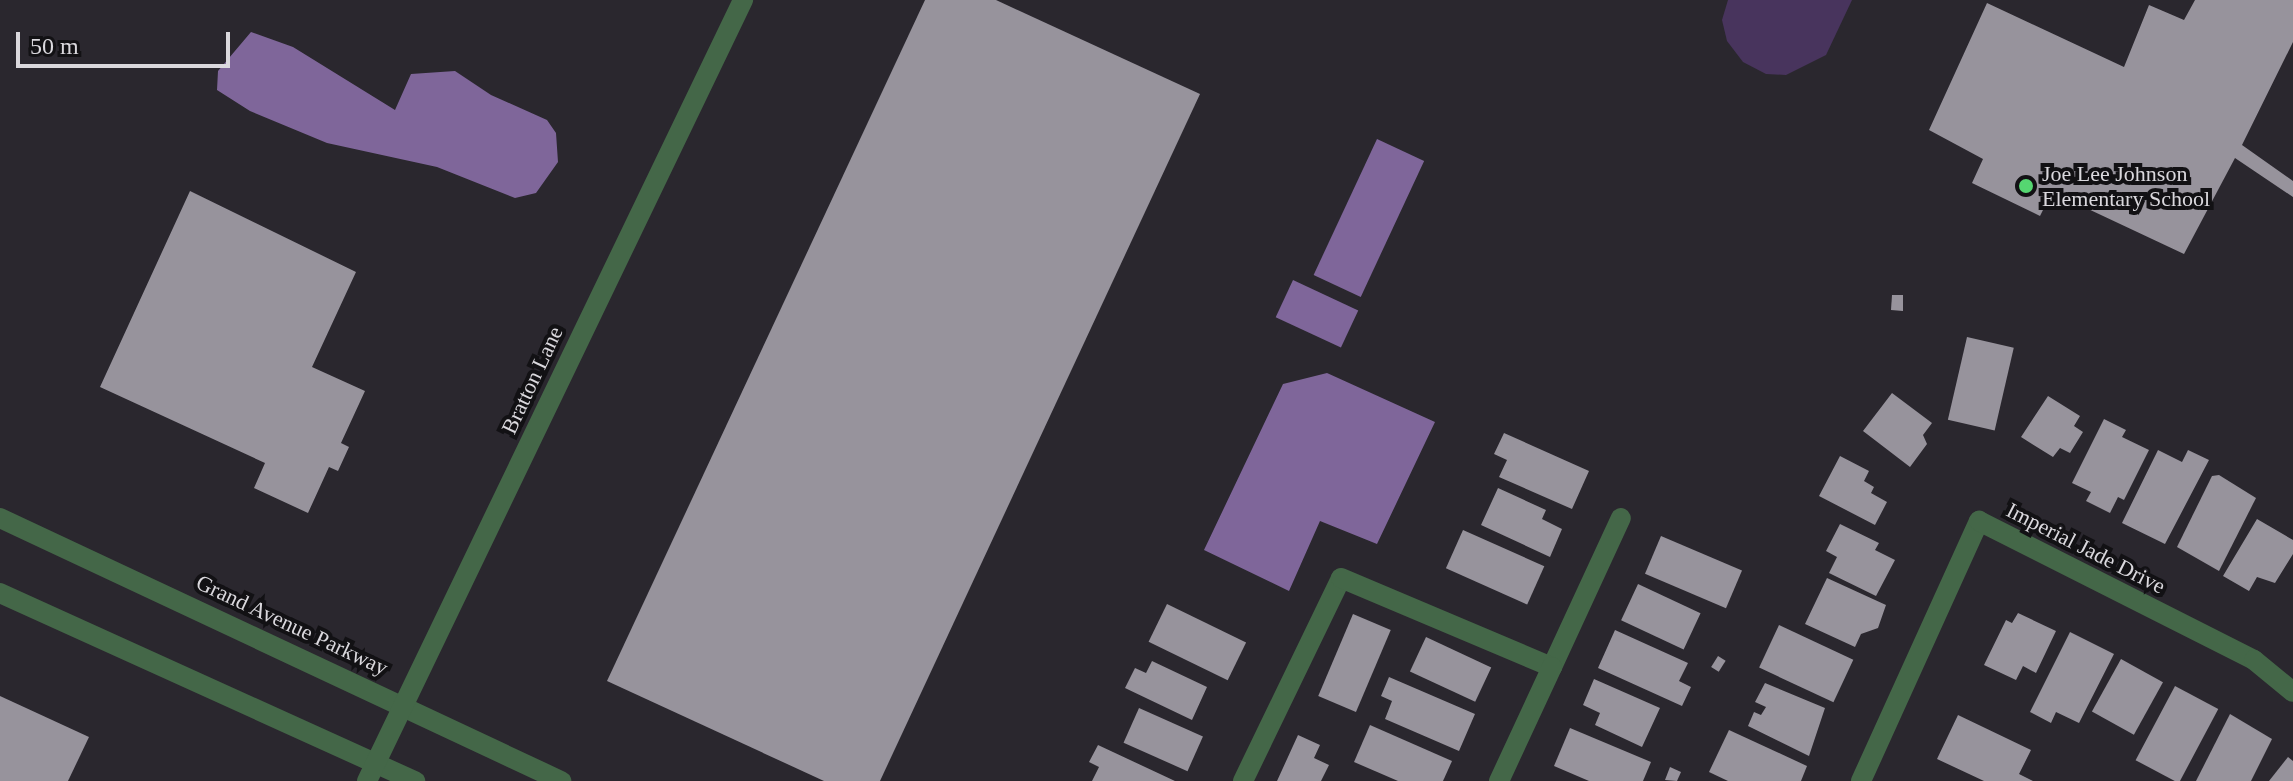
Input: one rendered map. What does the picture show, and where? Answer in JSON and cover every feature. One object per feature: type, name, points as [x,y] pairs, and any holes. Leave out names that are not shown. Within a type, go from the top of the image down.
[{"type":"street","name":"Bratton Lane","points":[[372,772],[743,0]]},
{"type":"street","name":"Grand Avenue Parkway","points":[[0,518],[405,704],[561,781]]},
{"type":"street","points":[[1499,781],[1621,518]]},
{"type":"street","name":"Imperial Jade Drive","points":[[1861,781],[1979,521],[2254,660],[2293,692]]},
{"type":"street","points":[[1243,781],[1341,578],[1552,667]]},
{"type":"street","points":[[0,593],[372,772],[415,781]]},
{"type":"shaded area","points":[[1728,0],[1852,0],[1826,55],[1786,75],[1766,74],[1743,62],[1727,41],[1722,20]]},
{"type":"shaded area","points":[[251,32],[293,47],[395,110],[411,74],[455,71],[491,95],[547,120],[556,133],[558,162],[536,193],[515,198],[437,167],[327,143],[250,111],[217,90],[218,71]]},
{"type":"shaded area","points":[[1377,139],[1424,161],[1361,297],[1314,275]]},
{"type":"shaded area","points":[[1293,280],[1358,310],[1341,348],[1276,317]]},
{"type":"shaded area","points":[[1327,373],[1435,422],[1377,544],[1320,521],[1289,591],[1204,550],[1283,384]]},
{"type":"building","points":[[925,0],[996,0],[1200,94],[880,781],[824,781],[607,681]]},
{"type":"building","points":[[2195,0],[2293,0],[2293,42],[2242,145],[2293,181],[2293,197],[2235,158],[2184,254],[2052,192],[2040,216],[1972,183],[1983,159],[1929,130],[1987,3],[2124,67],[2149,5],[2184,20]]},
{"type":"building","points":[[190,191],[356,272],[312,367],[365,391],[341,443],[349,447],[338,471],[329,467],[308,513],[254,488],[265,463],[100,387]]},
{"type":"building","points":[[1892,295],[1903,295],[1903,311],[1891,310]]},
{"type":"building","points":[[1967,337],[2014,348],[1995,431],[1948,420]]},
{"type":"building","points":[[1892,393],[1932,423],[1923,435],[1927,444],[1910,467],[1863,431]]},
{"type":"building","points":[[2048,396],[2080,416],[2074,426],[2083,432],[2070,453],[2060,448],[2053,457],[2021,437]]},
{"type":"building","points":[[2104,419],[2126,430],[2122,437],[2149,450],[2124,500],[2118,497],[2110,513],[2086,501],[2091,492],[2072,483]]},
{"type":"building","points":[[1504,433],[1589,471],[1572,509],[1499,477],[1507,460],[1494,454]]},
{"type":"building","points":[[2158,450],[2182,462],[2188,450],[2209,460],[2165,544],[2122,523]]},
{"type":"building","points":[[1840,456],[1869,471],[1864,481],[1874,487],[1871,493],[1887,502],[1875,525],[1819,496]]},
{"type":"building","points":[[2219,475],[2256,498],[2219,571],[2177,547],[2212,476]]},
{"type":"building","points":[[1498,488],[1546,510],[1542,519],[1562,529],[1550,557],[1481,525]]},
{"type":"building","points":[[2257,519],[2293,540],[2293,554],[2275,583],[2257,577],[2249,591],[2223,576]]},
{"type":"building","points":[[1840,524],[1879,543],[1875,550],[1895,560],[1876,596],[1829,573],[1837,557],[1826,551]]},
{"type":"building","points":[[1463,530],[1544,566],[1527,605],[1446,568]]},
{"type":"building","points":[[1661,536],[1742,570],[1726,608],[1645,574]]},
{"type":"building","points":[[1827,578],[1886,605],[1878,628],[1861,634],[1855,647],[1805,624]]},
{"type":"building","points":[[1638,584],[1701,613],[1684,649],[1621,620]]},
{"type":"building","points":[[1167,604],[1246,643],[1228,680],[1149,642]]},
{"type":"building","points":[[2018,613],[2056,631],[2036,673],[2023,666],[2016,680],[1984,665],[2006,620],[2012,623]]},
{"type":"building","points":[[1353,614],[1391,630],[1356,712],[1318,696]]},
{"type":"building","points":[[1779,625],[1853,660],[1833,702],[1759,668]]},
{"type":"building","points":[[1615,630],[1688,663],[1679,681],[1691,687],[1682,706],[1598,668]]},
{"type":"building","points":[[2070,632],[2114,654],[2079,723],[2056,712],[2051,723],[2030,712]]},
{"type":"building","points":[[1426,637],[1491,667],[1475,702],[1410,671]]},
{"type":"building","points":[[1718,656],[1726,661],[1719,672],[1711,667]]},
{"type":"building","points":[[2121,659],[2163,682],[2134,735],[2092,711]]},
{"type":"building","points":[[1152,661],[1207,687],[1192,720],[1125,688],[1135,668],[1146,673]]},
{"type":"building","points":[[1389,677],[1475,714],[1459,751],[1385,719],[1392,701],[1381,696]]},
{"type":"building","points":[[1594,679],[1660,708],[1642,747],[1595,725],[1600,713],[1583,705]]},
{"type":"building","points":[[1765,683],[1825,708],[1809,756],[1748,726],[1754,712],[1761,715],[1766,707],[1755,702]]},
{"type":"building","points":[[2175,686],[2218,709],[2180,781],[2136,760]]},
{"type":"building","points":[[0,696],[89,737],[68,781],[0,781]]},
{"type":"building","points":[[1139,708],[1203,736],[1187,771],[1124,743]]},
{"type":"building","points":[[2230,714],[2272,739],[2251,781],[2196,781]]},
{"type":"building","points":[[1958,715],[2031,750],[2019,774],[2033,781],[1984,781],[1937,759]]},
{"type":"building","points":[[1370,725],[1452,761],[1443,781],[1398,781],[1354,762]]},
{"type":"building","points":[[1570,728],[1651,762],[1643,781],[1589,781],[1554,766]]},
{"type":"building","points":[[1729,730],[1807,766],[1801,781],[1728,781],[1709,772]]},
{"type":"building","points":[[1298,735],[1320,745],[1314,758],[1329,765],[1321,781],[1277,781]]},
{"type":"building","points":[[1098,745],[1175,781],[1092,781],[1099,767],[1089,762]]},
{"type":"building","points":[[2288,757],[2293,761],[2293,781],[2269,781]]},
{"type":"building","points":[[1670,767],[1681,772],[1677,781],[1665,780]]},
{"type":"place","name":"Joe Lee Johnson Elementary School","points":[[2026,186]]}]
